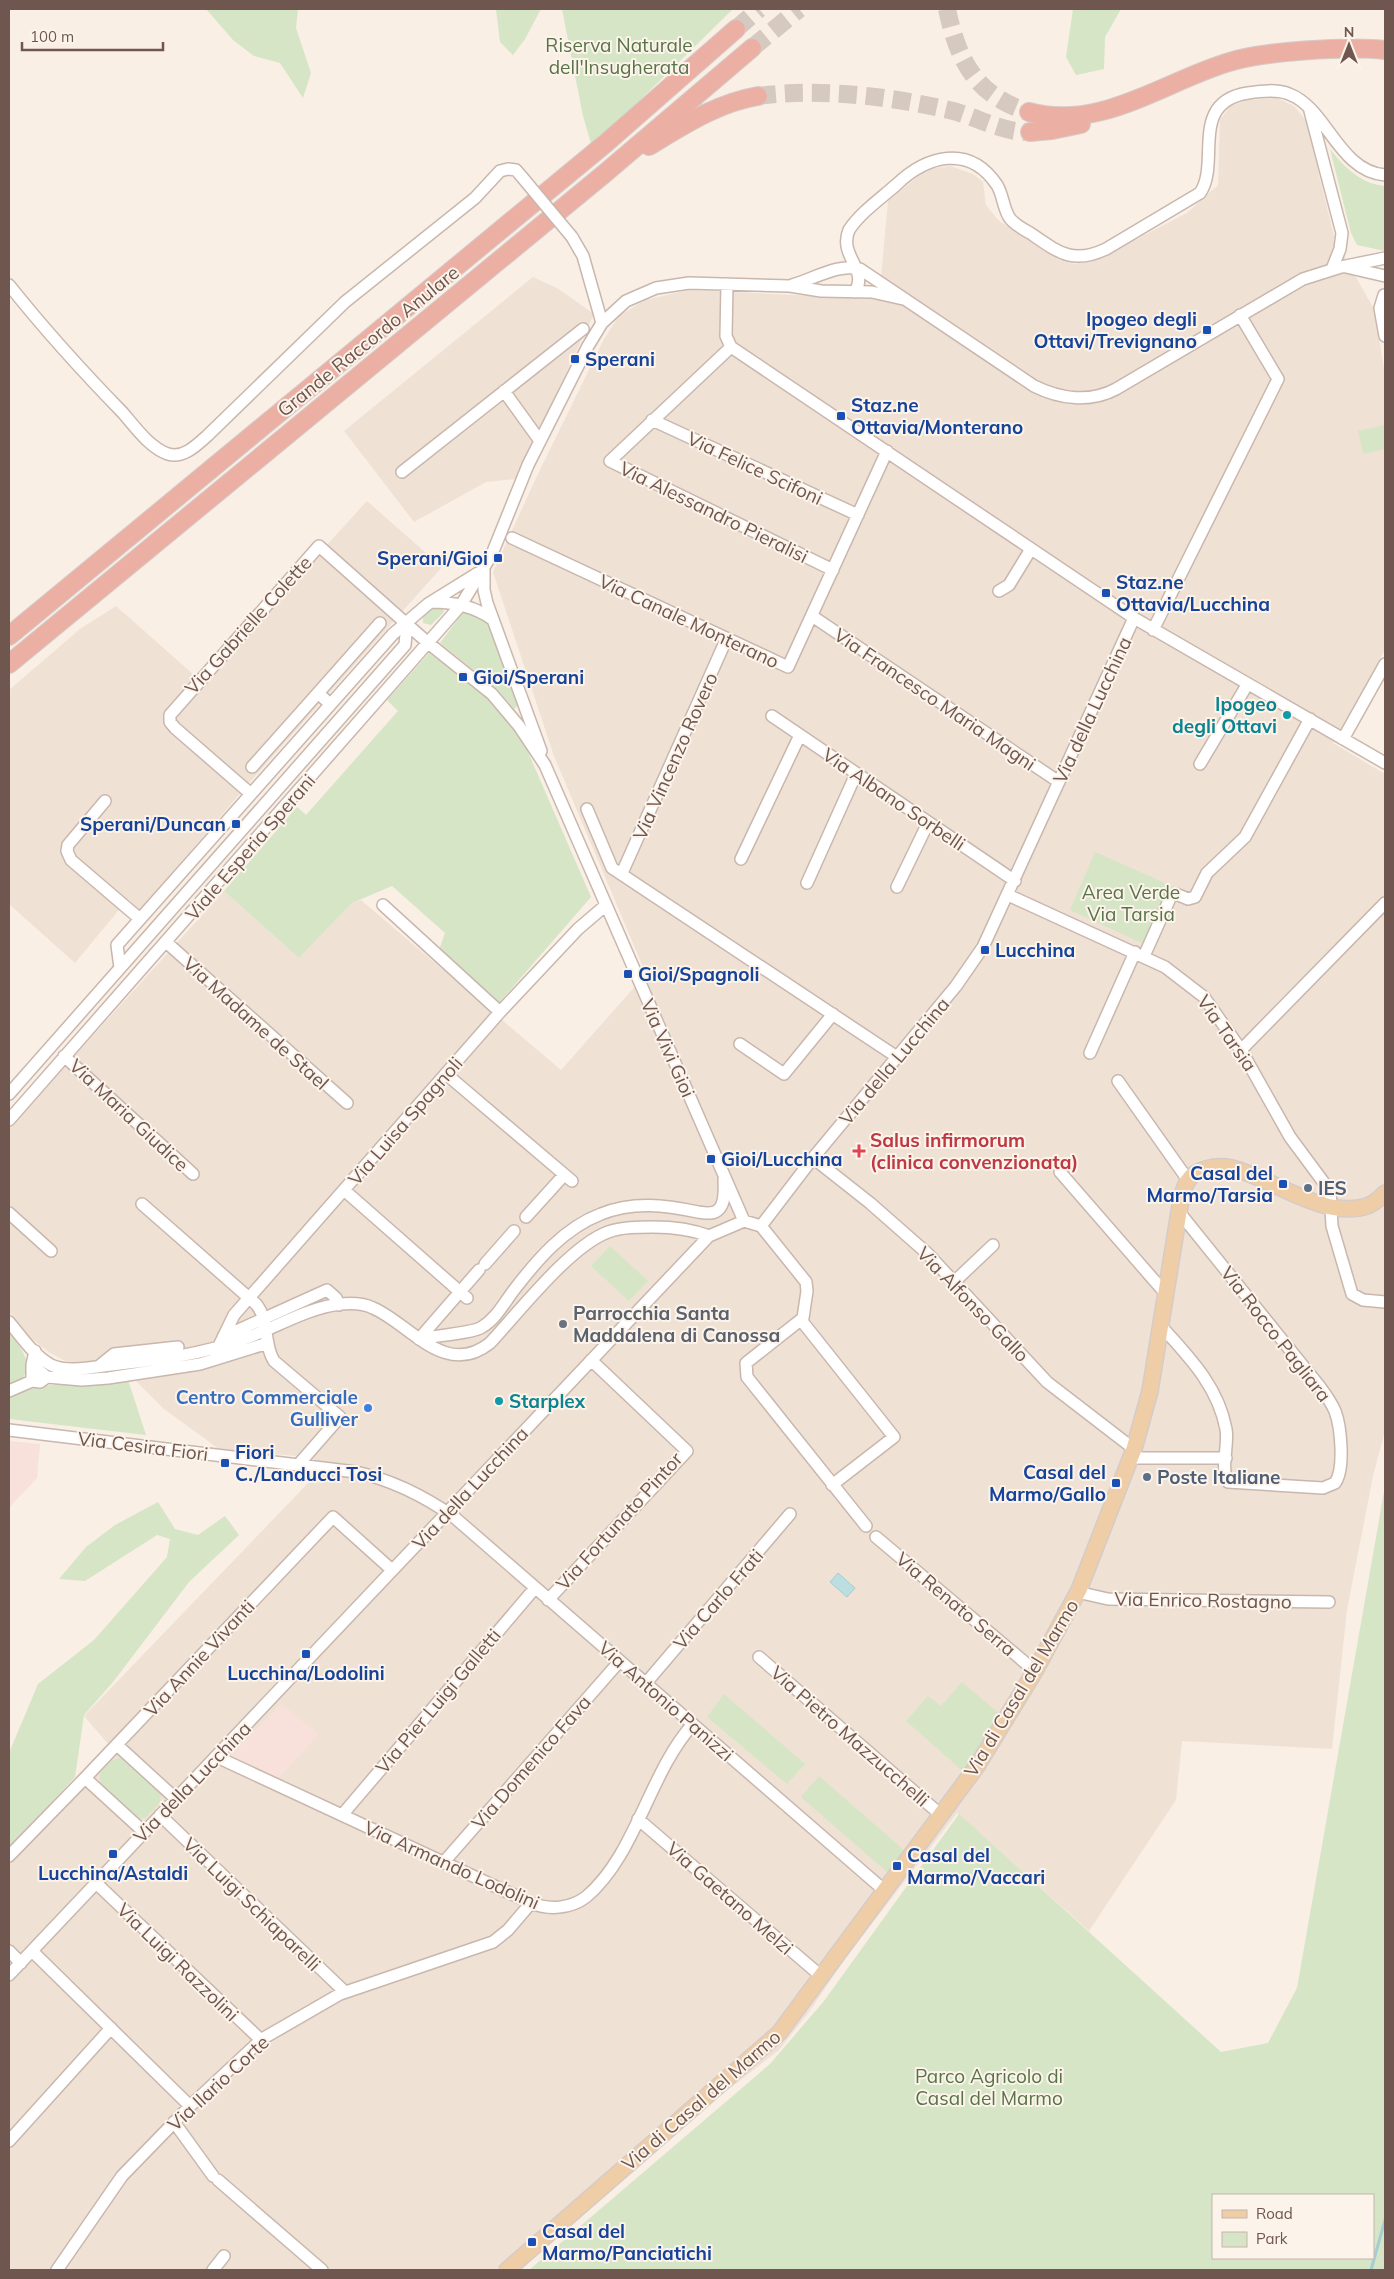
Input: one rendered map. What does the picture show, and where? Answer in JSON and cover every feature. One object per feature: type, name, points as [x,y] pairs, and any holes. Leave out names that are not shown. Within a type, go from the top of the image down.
[{"type":"highway","name":"Grande Raccordo Anulare","points":[[9,636],[606,143],[736,29]]},
{"type":"highway","name":"Grande Raccordo Anulare","points":[[9,664],[604,174],[752,48]]},
{"type":"highway","points":[[1029,112],[1072,117],[1126,104],[1211,68],[1243,58],[1310,52],[1382,49]]},
{"type":"highway","points":[[604,174],[700,116],[724,105],[758,96]]},
{"type":"highway","points":[[1030,132],[1081,124],[1115,112],[1126,104]]},
{"type":"main road","points":[[1188,1180],[1206,1169],[1229,1168],[1331,1206],[1354,1208],[1366,1207],[1385,1193]]},
{"type":"main road","name":"Via di Casal del Marmo","points":[[506,2270],[774,2038],[982,1759],[1035,1671],[1077,1592],[1132,1453],[1148,1400],[1180,1212],[1188,1180]]},
{"type":"street","points":[[855,292],[859,281],[856,268],[846,246],[850,227],[907,174],[929,161],[953,158],[978,166],[998,186],[1008,215],[1014,222],[1060,253],[1074,257],[1106,250],[1200,193],[1206,180],[1210,125],[1226,101],[1242,94],[1276,91],[1291,94],[1310,110],[1357,165],[1368,172],[1385,175]]},
{"type":"street","points":[[1310,110],[1342,234],[1337,268]]},
{"type":"street","points":[[9,285],[54,341],[145,437],[168,454],[180,454],[192,449],[208,436],[345,302],[474,198],[500,171],[516,170],[572,237],[583,256],[602,323]]},
{"type":"street","points":[[790,286],[835,270],[848,267],[856,268],[876,279],[903,300],[1034,386],[1055,395],[1073,398],[1110,393],[1302,279],[1337,268],[1385,258]]},
{"type":"street","points":[[1337,268],[1385,276]]},
{"type":"street","points":[[835,270],[833,283],[837,291],[878,293],[903,300]]},
{"type":"street","name":"Viale Esperia Sperani","points":[[9,1120],[461,605],[484,570],[540,441],[555,415],[584,352],[602,323],[621,304],[644,292],[683,284],[790,286],[837,291]]},
{"type":"street","points":[[727,284],[726,336],[731,347],[1134,618],[1385,763]]},
{"type":"street","points":[[1384,295],[1380,308],[1385,336]]},
{"type":"street","points":[[1153,630],[1278,379],[1240,316]]},
{"type":"street","points":[[402,472],[583,329]]},
{"type":"street","name":"Via Alessandro Pieralisi","points":[[731,347],[610,461],[833,570]]},
{"type":"street","points":[[504,390],[540,441]]},
{"type":"street","name":"Via Felice Scifoni","points":[[652,420],[858,515]]},
{"type":"street","name":"Via Canale Monterano","points":[[512,538],[726,640],[788,667],[887,451]]},
{"type":"street","name":"Via Gabrielle Colette","points":[[251,794],[175,728],[170,717],[172,710],[319,546],[407,623]]},
{"type":"street","points":[[999,591],[1010,585],[1031,550]]},
{"type":"street","name":"Viale Esperia Sperani","points":[[120,968],[117,945],[392,634],[431,602],[484,570]]},
{"type":"street","name":"Via Vivi Gioi","points":[[484,570],[484,594],[492,619],[502,639],[545,765],[744,1220]]},
{"type":"street","points":[[431,602],[461,605],[478,610],[492,619]]},
{"type":"street","name":"Via Francesco Maria Magni","points":[[812,616],[1059,782]]},
{"type":"street","name":"Via della Lucchina","points":[[761,1226],[813,1158],[956,986],[976,957],[1015,881],[1134,618]]},
{"type":"street","points":[[252,767],[380,623]]},
{"type":"street","points":[[407,623],[405,645],[427,642]]},
{"type":"street","name":"Via Vivi Gioi","points":[[407,623],[427,642],[488,690],[503,705],[545,765]]},
{"type":"street","name":"Via Vincenzo Rovero","points":[[622,873],[726,640]]},
{"type":"street","name":"Viale Esperia Sperani","points":[[10,1094],[405,645]]},
{"type":"street","points":[[1343,739],[1385,664]]},
{"type":"street","points":[[326,684],[334,700]]},
{"type":"street","points":[[1200,764],[1247,685]]},
{"type":"street","points":[[365,691],[388,690]]},
{"type":"street","points":[[318,693],[334,700]]},
{"type":"street","points":[[310,703],[322,714]]},
{"type":"street","name":"Via Albano Sorbelli","points":[[772,716],[1015,881]]},
{"type":"street","points":[[1090,1052],[1139,954],[1171,896],[1177,894],[1188,899],[1195,897],[1207,873],[1245,836],[1310,720]]},
{"type":"street","points":[[741,859],[800,736]]},
{"type":"street","points":[[286,756],[308,755],[310,779]]},
{"type":"street","points":[[808,883],[856,774]]},
{"type":"street","points":[[106,801],[69,843],[68,853],[71,860],[140,919]]},
{"type":"street","points":[[587,809],[612,868],[897,1057]]},
{"type":"street","points":[[898,887],[928,823]]},
{"type":"street","points":[[220,830],[224,850],[245,852]]},
{"type":"street","name":"Via Tarsia","points":[[1008,896],[1139,954],[1175,973],[1198,991],[1241,1050],[1290,1137],[1330,1191],[1332,1226],[1352,1294],[1363,1300],[1385,1302]]},
{"type":"street","points":[[1241,1050],[1385,903]]},
{"type":"street","points":[[383,905],[500,1012]]},
{"type":"street","name":"Via Luisa Spagnoli","points":[[216,1350],[232,1318],[500,1012],[578,929],[606,905]]},
{"type":"street","name":"Via Madame de Stael","points":[[166,942],[346,1103]]},
{"type":"street","points":[[120,968],[145,967]]},
{"type":"street","points":[[80,1013],[80,1038]]},
{"type":"street","points":[[740,1044],[784,1074],[833,1014]]},
{"type":"street","name":"Via Maria Giudice","points":[[64,1056],[193,1174]]},
{"type":"street","points":[[446,1074],[568,1178],[526,1217]]},
{"type":"street","points":[[1118,1081],[1188,1180]]},
{"type":"street","points":[[10,1094],[33,1092]]},
{"type":"street","name":"Via Alfonso Gallo","points":[[813,1158],[870,1202],[924,1250],[1047,1382],[1132,1453]]},
{"type":"street","points":[[1060,1172],[1166,1294]]},
{"type":"street","points":[[419,1339],[482,1327],[494,1317],[535,1263],[550,1248],[590,1219],[614,1210],[655,1205],[704,1213],[714,1212],[719,1209],[722,1203],[724,1175]]},
{"type":"street","points":[[344,1190],[464,1295]]},
{"type":"street","points":[[142,1204],[259,1307],[264,1318],[270,1355],[276,1364],[340,1417],[298,1465]]},
{"type":"street","points":[[614,1210],[616,1230]]},
{"type":"street","name":"Via Rocco Pagliara","points":[[1161,1326],[1198,1368],[1213,1391],[1226,1428],[1226,1476],[1231,1483],[1326,1487],[1335,1483],[1339,1474],[1340,1429],[1332,1405],[1320,1387],[1180,1212]]},
{"type":"street","points":[[9,1213],[51,1251]]},
{"type":"street","points":[[744,1220],[761,1226],[806,1282],[807,1291],[801,1320],[746,1363],[745,1373],[748,1380],[866,1526]]},
{"type":"street","name":"Via della Lucchina","points":[[9,1976],[175,1798],[217,1757],[709,1236],[744,1220]]},
{"type":"street","points":[[32,1365],[47,1377],[82,1380],[165,1371],[314,1312],[339,1304],[358,1304],[375,1308],[438,1350],[456,1355],[471,1353],[484,1348],[567,1259],[590,1241],[616,1230],[659,1227],[686,1229],[709,1236]]},
{"type":"street","points":[[419,1339],[464,1295],[482,1267],[514,1231]]},
{"type":"street","points":[[954,1282],[993,1245]]},
{"type":"street","points":[[216,1350],[264,1318],[327,1290],[336,1298],[339,1304]]},
{"type":"street","points":[[801,1320],[894,1437],[832,1485]]},
{"type":"street","points":[[9,1322],[35,1352],[56,1367],[98,1367],[188,1356],[268,1343]]},
{"type":"street","points":[[98,1367],[114,1354],[178,1347]]},
{"type":"street","points":[[32,1381],[32,1365],[35,1352]]},
{"type":"street","name":"Via Fortunato Pintor","points":[[548,1600],[686,1451],[591,1360]]},
{"type":"street","points":[[9,1392],[32,1381],[40,1382],[47,1377]]},
{"type":"street","name":"Via Cesira Fiori","points":[[9,1430],[356,1472],[380,1478],[406,1488],[447,1512]]},
{"type":"street","points":[[1132,1453],[1226,1458]]},
{"type":"street","name":"Via Antonio Panizzi","points":[[447,1512],[885,1891]]},
{"type":"street","name":"Via Carlo Frati","points":[[646,1683],[790,1514]]},
{"type":"street","name":"Via Annie Vivanti","points":[[9,1856],[86,1778],[333,1517],[392,1570]]},
{"type":"street","name":"Via Renato Serra","points":[[876,1537],[1035,1671]]},
{"type":"street","name":"Via Pier Luigi Galletti","points":[[342,1815],[535,1588]]},
{"type":"street","name":"Via Enrico Rostagno","points":[[1077,1592],[1108,1599],[1329,1602]]},
{"type":"street","name":"Via Pietro Mazzucchelli","points":[[759,1657],[941,1815]]},
{"type":"street","name":"Via Domenico Fava","points":[[443,1863],[619,1662]]},
{"type":"street","name":"Via Armando Lodolini","points":[[217,1757],[531,1904],[558,1908],[575,1903],[585,1897],[613,1865],[674,1750],[693,1724]]},
{"type":"street","points":[[117,1745],[175,1798]]},
{"type":"street","points":[[86,1778],[144,1832]]},
{"type":"street","name":"Via Luigi Schiaparelli","points":[[160,1815],[345,1992]]},
{"type":"street","name":"Via Gaetano Melzi","points":[[638,1819],[822,1976]]},
{"type":"street","name":"Via Luigi Razzolini","points":[[96,1883],[261,2040]]},
{"type":"street","name":"Via Ilario Corte","points":[[57,2270],[122,2176],[190,2106],[261,2040],[345,1992],[493,1942],[508,1930],[531,1904]]},
{"type":"street","points":[[9,1951],[21,1963]]},
{"type":"street","points":[[32,1951],[190,2106]]},
{"type":"street","points":[[9,2142],[111,2028]]},
{"type":"street","points":[[174,2122],[216,2178],[322,2270]]},
{"type":"street","points":[[213,2270],[224,2256]]},
{"type":"shaded area","points":[[1277,98],[1294,106],[1309,124],[1335,240],[1374,309],[1385,375],[1385,650],[1333,743],[1385,774],[1385,1431],[1373,1476],[1347,1610],[1332,1749],[1182,1741],[1176,1800],[1089,1931],[957,1813],[845,1959],[809,2012],[779,2050],[496,2270],[9,2270],[9,1864],[83,1786],[109,1745],[84,1716],[311,1480],[296,1456],[219,1449],[164,1409],[136,1381],[125,1360],[69,1363],[50,1353],[32,1339],[9,1312],[9,1128],[224,891],[299,958],[352,903],[361,900],[561,1070],[646,974],[554,756],[493,572],[537,476],[604,339],[619,316],[645,300],[689,290],[879,299],[888,201],[927,169],[950,166],[973,174],[983,182],[986,205],[998,220],[1059,260],[1075,264],[1100,258],[1187,213],[1218,185],[1220,120],[1230,106],[1248,100]]},
{"type":"shaded area","points":[[533,277],[557,288],[594,314],[516,479],[486,482],[414,522],[344,431]]},
{"type":"shaded area","points":[[367,501],[442,567],[249,783],[140,910],[128,899],[75,963],[9,904],[9,690],[80,629],[116,606],[202,682]]},
{"type":"shaded area","points":[[9,1441],[40,1444],[37,1478],[9,1508]]},
{"type":"shaded area","points":[[281,1704],[319,1734],[277,1780],[230,1756]]},
{"type":"green space","points":[[206,9],[298,9],[296,28],[311,73],[303,98],[280,63],[254,56],[233,40]]},
{"type":"green space","points":[[496,9],[541,9],[525,39],[513,55],[500,42]]},
{"type":"green space","name":"Riserva Naturale dell'Insugherata","points":[[562,9],[733,9],[592,147],[583,116]]},
{"type":"green space","points":[[1073,9],[1121,9],[1105,37],[1104,69],[1076,75],[1066,57]]},
{"type":"green space","points":[[1330,149],[1341,162],[1361,178],[1376,185],[1385,186],[1385,251],[1357,245],[1351,233]]},
{"type":"green space","points":[[1385,425],[1385,449],[1363,454],[1358,431]]},
{"type":"green space","points":[[442,607],[444,612],[431,625],[423,623],[423,615],[429,610]]},
{"type":"green space","points":[[464,611],[487,621],[494,628],[520,703],[514,709],[497,689],[440,643]]},
{"type":"green space","points":[[429,653],[489,697],[524,743],[591,897],[498,1004],[439,950],[445,933],[392,886],[352,903],[299,958],[224,891],[297,807],[306,815],[398,711],[387,700]]},
{"type":"green space","name":"Area Verde Via Tarsia","points":[[1095,852],[1174,887],[1146,945],[1070,910]]},
{"type":"green space","points":[[610,1246],[648,1281],[629,1301],[591,1266]]},
{"type":"green space","points":[[9,1332],[24,1354],[27,1369],[25,1375],[19,1381],[9,1385]]},
{"type":"green space","points":[[128,1380],[146,1435],[9,1419],[9,1396],[23,1391],[52,1385]]},
{"type":"green space","name":"Parco Agricolo di Casal del Marmo","points":[[1385,1486],[1385,2270],[529,2270],[770,2064],[824,2001],[959,1814],[1221,2052],[1268,2043],[1297,1988]]},
{"type":"green space","points":[[158,1502],[175,1529],[198,1535],[225,1516],[239,1535],[189,1582],[113,1682],[84,1715],[75,1777],[9,1849],[9,1753],[38,1684],[94,1640],[167,1557],[170,1539],[157,1535],[85,1581],[59,1579],[86,1547],[115,1525]]},
{"type":"green space","points":[[962,1682],[1002,1716],[965,1773],[906,1721],[928,1696],[941,1706]]},
{"type":"green space","points":[[724,1694],[805,1764],[787,1784],[707,1717]]},
{"type":"green space","points":[[124,1758],[161,1793],[160,1803],[145,1818],[135,1818],[100,1783],[100,1773],[111,1761]]},
{"type":"green space","points":[[819,1776],[905,1851],[887,1872],[801,1797]]},
{"type":"water","points":[[838,1573],[855,1588],[847,1597],[830,1582]]},
{"type":"waterway","points":[[1371,2270],[1385,2220]]},
{"type":"tunnel","points":[[736,29],[759,9]]},
{"type":"tunnel","points":[[752,48],[799,9]]},
{"type":"tunnel","points":[[947,9],[957,45],[972,74],[995,96],[1029,112]]},
{"type":"tunnel","points":[[758,96],[829,93],[878,97],[949,110],[1010,130],[1030,132]]},
{"type":"place","name":"Ipogeo degli Ottavi/Trevignano","points":[[1207,330]]},
{"type":"place","name":"Sperani","points":[[575,359]]},
{"type":"place","name":"Staz.ne Ottavia/Monterano","points":[[841,416]]},
{"type":"place","name":"Sperani/Gioi","points":[[498,558]]},
{"type":"place","name":"Staz.ne Ottavia/Lucchina","points":[[1106,593]]},
{"type":"place","name":"Gioi/Sperani","points":[[463,677]]},
{"type":"place","name":"Ipogeo degli Ottavi","points":[[1287,715]]},
{"type":"place","name":"Sperani/Duncan","points":[[236,824]]},
{"type":"place","name":"Lucchina","points":[[985,950]]},
{"type":"place","name":"Gioi/Spagnoli","points":[[628,974]]},
{"type":"place","name":"Salus infirmorum (clinica convenzionata)","points":[[859,1151]]},
{"type":"place","name":"Gioi/Lucchina","points":[[711,1159]]},
{"type":"place","name":"Casal del Marmo/Tarsia","points":[[1283,1184]]},
{"type":"place","name":"IES","points":[[1308,1188]]},
{"type":"place","name":"Parrocchia Santa Maddalena di Canossa","points":[[563,1324]]},
{"type":"place","name":"Starplex","points":[[499,1401]]},
{"type":"place","name":"Centro Commerciale Gulliver","points":[[368,1408]]},
{"type":"place","name":"Fiori C./Landucci Tosi","points":[[225,1463]]},
{"type":"place","name":"Poste Italiane","points":[[1147,1477]]},
{"type":"place","name":"Casal del Marmo/Gallo","points":[[1116,1483]]},
{"type":"place","name":"Lucchina/Lodolini","points":[[306,1654]]},
{"type":"place","name":"Lucchina/Astaldi","points":[[113,1854]]},
{"type":"place","name":"Casal del Marmo/Vaccari","points":[[897,1866]]},
{"type":"place","name":"Casal del Marmo/Panciatichi","points":[[532,2242]]}]
